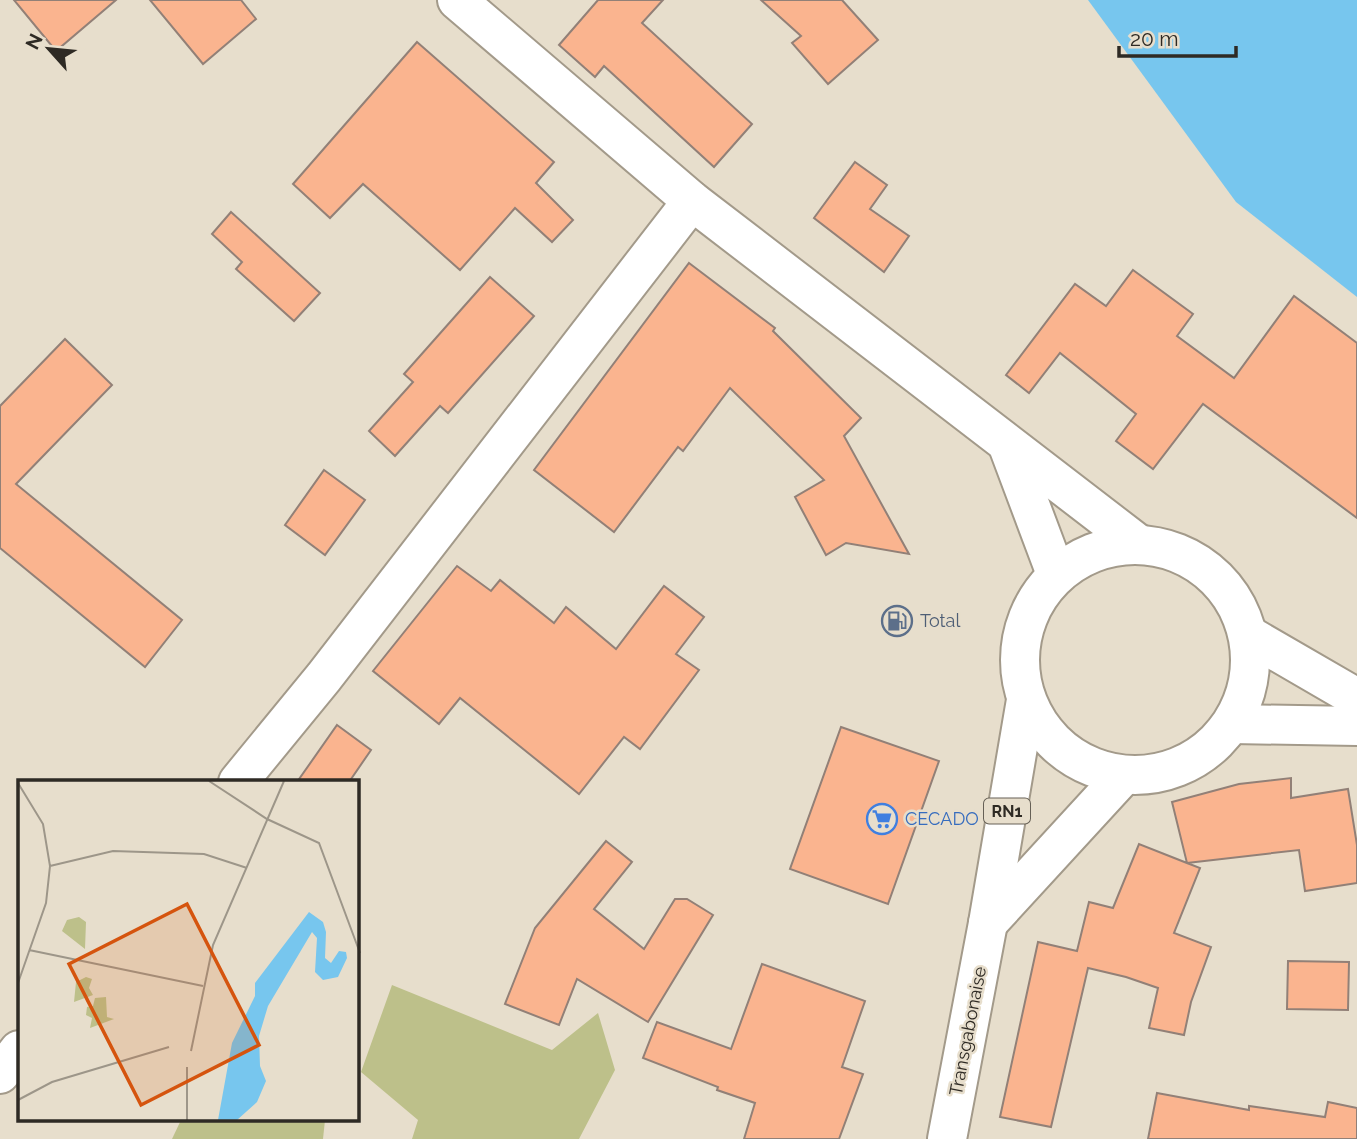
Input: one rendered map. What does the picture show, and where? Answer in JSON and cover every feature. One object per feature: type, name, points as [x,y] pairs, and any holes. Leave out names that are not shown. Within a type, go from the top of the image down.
[{"type":"main road","points":[[457,0],[692,201],[1008,446],[1137,543],[1188,555],[1228,588],[1250,636],[1250,682],[1232,724],[1203,755],[1165,773],[1123,776],[1082,764],[1047,737],[1026,699],[1019,666],[1022,632],[1035,601],[1056,574],[1094,551],[1137,543]]},
{"type":"main road","points":[[240,780],[324,677],[692,201]]},
{"type":"main road","points":[[1008,446],[1056,574]]},
{"type":"main road","points":[[1250,636],[1357,698]]},
{"type":"main road","name":"Transgabonaise","points":[[947,1139],[988,923],[1026,699]]},
{"type":"main road","points":[[1232,724],[1357,726]]},
{"type":"main road","points":[[988,923],[1123,776]]},
{"type":"main road","points":[[0,1074],[18,1051]]},
{"type":"green space","points":[[392,985],[552,1050],[598,1013],[615,1070],[579,1139],[412,1139],[418,1120],[361,1072]]},
{"type":"green space","points":[[180,1122],[325,1122],[323,1139],[172,1139]]},
{"type":"water","points":[[1088,0],[1357,0],[1357,297],[1236,202]]},
{"type":"building","points":[[14,0],[116,0],[56,51]]},
{"type":"building","points":[[150,0],[241,0],[256,19],[203,64]]},
{"type":"building","points":[[598,0],[663,0],[642,23],[752,124],[714,167],[604,66],[595,77],[559,45]]},
{"type":"building","points":[[761,0],[842,0],[878,40],[828,84],[792,43],[801,36]]},
{"type":"building","points":[[417,42],[554,162],[536,183],[573,220],[552,242],[515,208],[460,270],[363,184],[330,218],[293,184]]},
{"type":"building","points":[[855,162],[887,185],[870,209],[909,236],[884,272],[814,218]]},
{"type":"building","points":[[231,212],[320,293],[294,321],[236,269],[242,262],[212,234]]},
{"type":"building","points":[[689,263],[775,328],[773,331],[861,418],[844,436],[909,554],[846,543],[826,555],[795,497],[824,480],[730,388],[683,451],[678,447],[614,532],[534,470]]},
{"type":"building","points":[[1133,270],[1193,314],[1177,336],[1234,378],[1294,296],[1357,343],[1357,518],[1203,404],[1153,469],[1116,441],[1136,414],[1060,353],[1029,393],[1006,375],[1075,284],[1106,306]]},
{"type":"building","points":[[490,277],[534,316],[448,413],[440,406],[395,456],[369,431],[413,382],[404,374]]},
{"type":"building","points":[[65,339],[112,385],[16,484],[182,620],[145,667],[0,548],[0,406]]},
{"type":"building","points":[[324,470],[365,500],[325,555],[285,525]]},
{"type":"building","points":[[457,566],[491,591],[500,580],[554,623],[566,607],[616,649],[664,586],[704,617],[676,654],[699,670],[640,749],[624,737],[579,794],[460,698],[439,724],[373,671]]},
{"type":"building","points":[[337,725],[371,750],[350,780],[298,780]]},
{"type":"building","points":[[841,727],[939,761],[888,904],[790,869]]},
{"type":"building","points":[[1291,778],[1291,798],[1348,789],[1357,845],[1357,883],[1305,891],[1299,850],[1187,863],[1172,802],[1239,784]]},
{"type":"building","points":[[606,841],[632,862],[594,909],[644,949],[675,899],[687,899],[713,915],[648,1022],[577,979],[559,1025],[505,1004],[535,928]]},
{"type":"building","points":[[1139,844],[1200,868],[1174,933],[1211,947],[1191,1002],[1184,1035],[1149,1028],[1158,988],[1088,968],[1051,1127],[1000,1117],[1038,942],[1077,951],[1089,902],[1113,908]]},
{"type":"building","points":[[1288,961],[1349,962],[1348,1010],[1287,1009]]},
{"type":"building","points":[[762,964],[865,1001],[842,1067],[863,1074],[839,1139],[744,1139],[755,1103],[717,1090],[718,1087],[643,1058],[657,1022],[731,1049]]},
{"type":"building","points":[[1157,1093],[1249,1110],[1249,1106],[1325,1117],[1328,1102],[1357,1108],[1357,1139],[1148,1139]]},
{"type":"place","name":"Total","points":[[897,621]]},
{"type":"place","name":"CECADO","points":[[882,819]]}]
